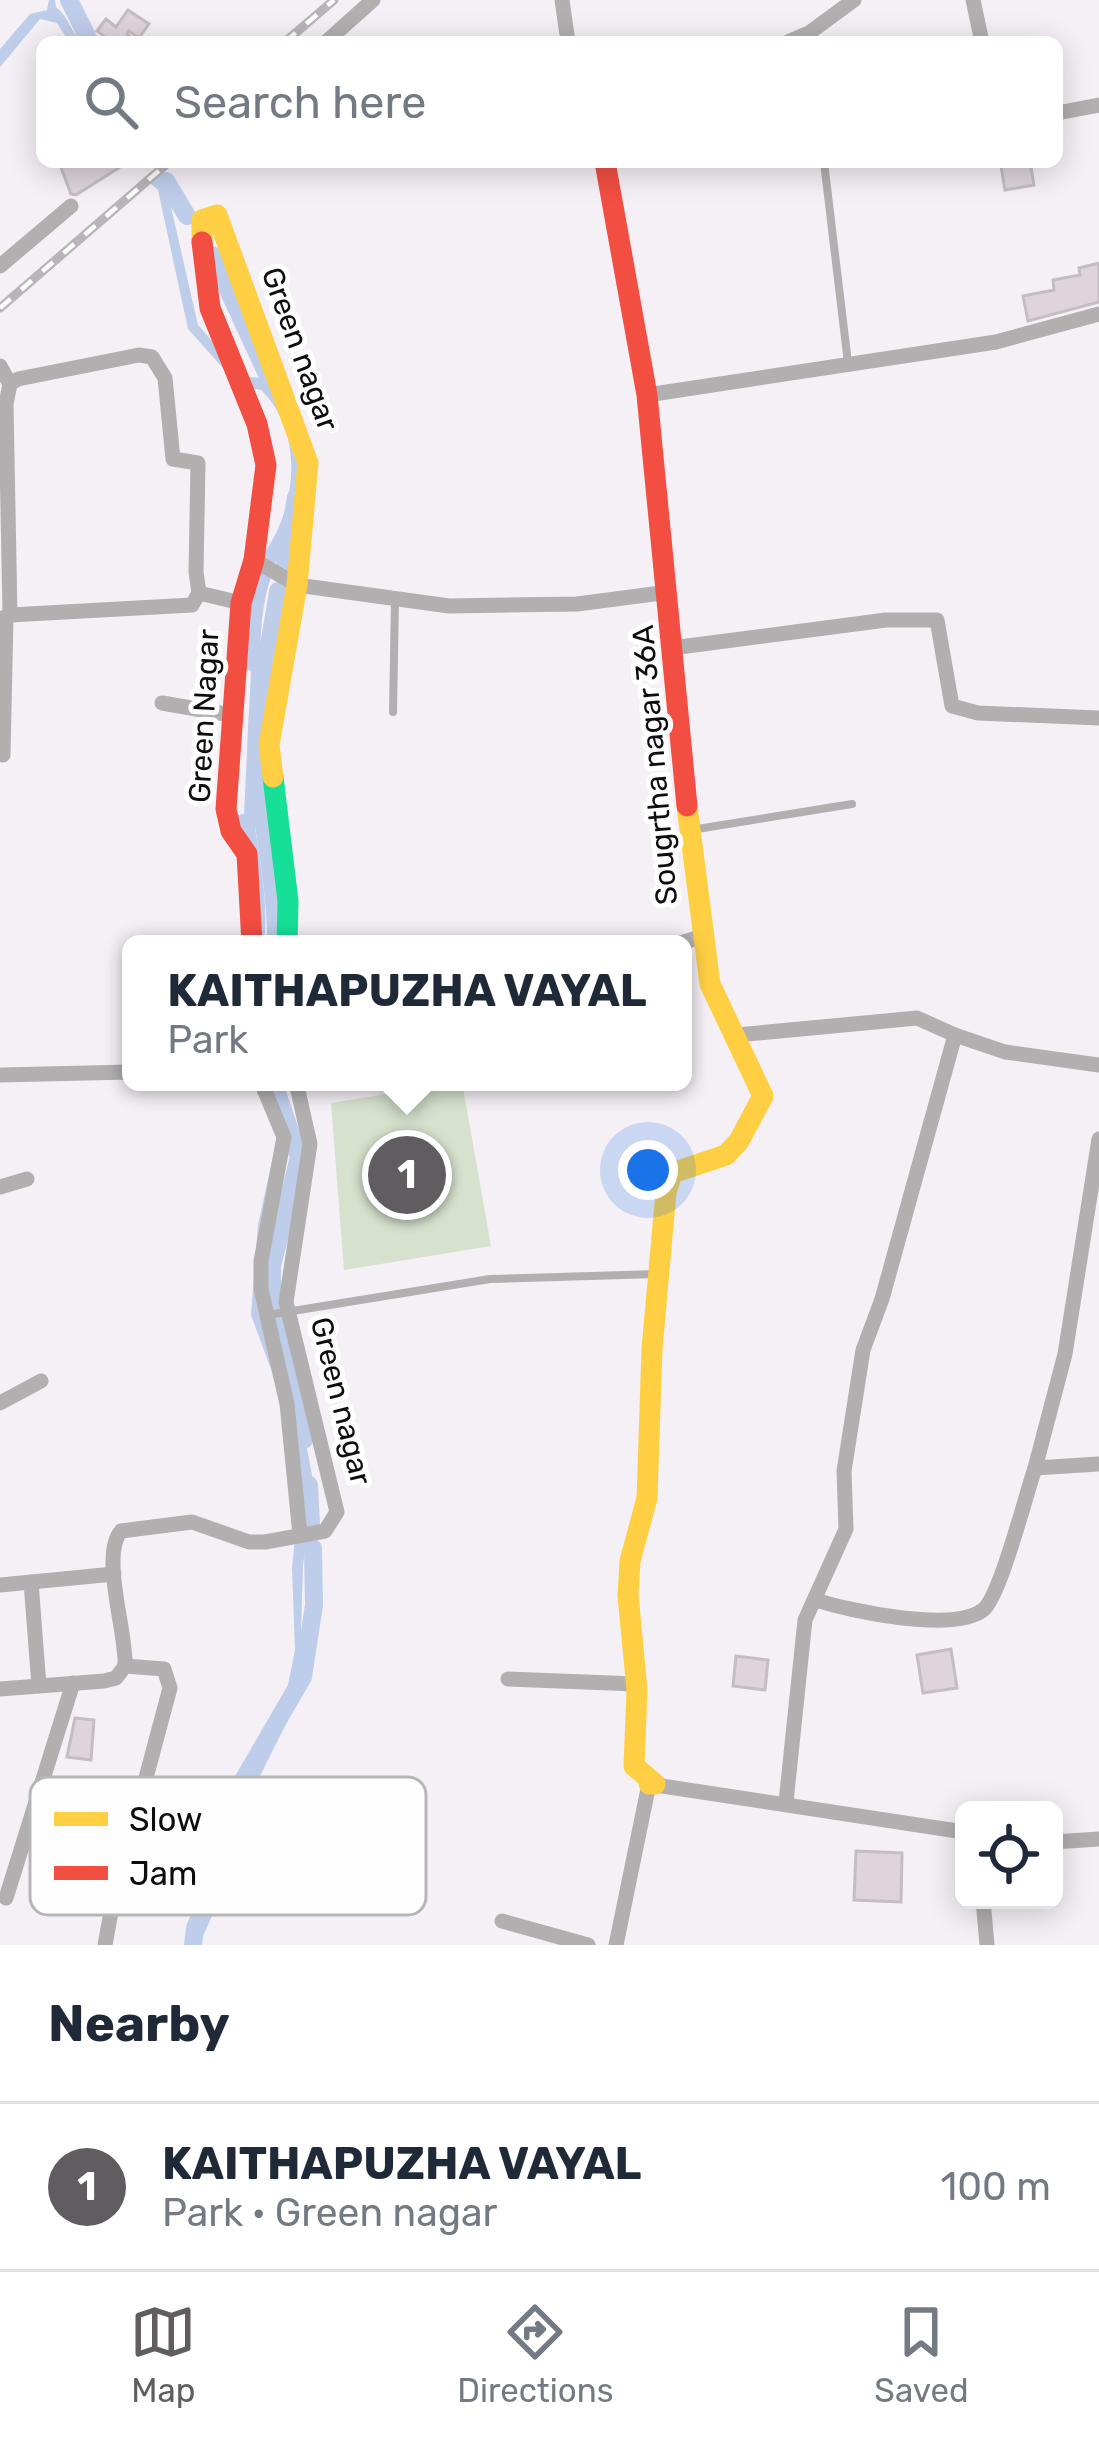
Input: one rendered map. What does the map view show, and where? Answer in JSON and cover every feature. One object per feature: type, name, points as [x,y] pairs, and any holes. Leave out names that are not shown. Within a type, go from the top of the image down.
[{"type":"street","points":[[333,36],[373,0]]},
{"type":"street","points":[[562,0],[567,36]]},
{"type":"street","points":[[812,36],[854,0]]},
{"type":"street","points":[[973,0],[981,36]]},
{"type":"street","points":[[1063,112],[1099,105]]},
{"type":"street","name":"Sougrtha nagar 36A","points":[[605,168],[647,395],[703,936],[714,998],[737,1035],[763,1096],[731,1151],[720,1160],[673,1173],[666,1192],[647,1498],[630,1562],[628,1595],[636,1684],[634,1766],[655,1784],[649,1784]]},
{"type":"street","points":[[0,266],[71,206]]},
{"type":"street","name":"Green nagar","points":[[254,560],[266,464],[257,424],[210,308],[200,229],[208,216],[222,220],[308,463],[297,585],[268,745],[288,901],[287,935]]},
{"type":"street","points":[[647,395],[996,342],[1099,314]]},
{"type":"street","points":[[5,617],[192,605],[199,593],[198,463],[173,459],[165,378],[152,357],[139,355],[10,384]]},
{"type":"street","points":[[0,366],[10,384],[6,404],[3,755]]},
{"type":"street","points":[[254,560],[297,585],[448,606],[577,604],[669,592]]},
{"type":"street","name":"Green Nagar","points":[[252,935],[247,854],[231,831],[226,808],[241,603],[254,560]]},
{"type":"street","points":[[199,593],[241,603]]},
{"type":"street","points":[[672,648],[886,620],[937,620],[952,706],[978,713],[1099,718]]},
{"type":"street","points":[[162,703],[231,715]]},
{"type":"street","points":[[692,940],[703,936]]},
{"type":"street","points":[[737,1035],[917,1018],[1005,1052],[1099,1064]]},
{"type":"street","points":[[786,1802],[805,1620],[847,1529],[844,1472],[863,1350],[882,1299],[955,1035]]},
{"type":"street","points":[[0,1075],[122,1072]]},
{"type":"street","name":"Green Nagar","points":[[265,1091],[284,1137],[261,1262],[261,1288],[287,1404],[301,1535]]},
{"type":"street","name":"Green nagar","points":[[298,1091],[310,1144],[281,1313],[337,1512],[325,1531],[301,1535]]},
{"type":"street","points":[[816,1600],[857,1613],[932,1619],[983,1610],[995,1590],[1065,1354],[1099,1139]]},
{"type":"street","points":[[0,1186],[27,1179]]},
{"type":"street","points":[[0,1402],[41,1381]]},
{"type":"street","points":[[1034,1468],[1099,1464]]},
{"type":"street","points":[[0,1689],[116,1678],[125,1666],[114,1574],[115,1539],[132,1528],[192,1522],[249,1542],[301,1535]]},
{"type":"street","points":[[0,1585],[114,1574]]},
{"type":"street","points":[[32,1582],[40,1686]]},
{"type":"street","points":[[125,1666],[164,1669],[170,1688],[146,1777]]},
{"type":"street","points":[[508,1679],[636,1684]]},
{"type":"street","points":[[44,1777],[73,1684]]},
{"type":"street","points":[[616,1945],[649,1784],[955,1830]]},
{"type":"street","points":[[7,1898],[30,1823]]},
{"type":"street","points":[[1063,1842],[1099,1841]]},
{"type":"street","points":[[983,1909],[987,1945]]},
{"type":"street","points":[[105,1945],[110,1915]]},
{"type":"street","points":[[502,1921],[588,1945]]},
{"type":"lane","points":[[825,168],[848,364]]},
{"type":"lane","points":[[393,712],[395,599]]},
{"type":"lane","points":[[689,830],[852,804]]},
{"type":"lane","points":[[281,1313],[490,1279],[659,1274]]},
{"type":"green space","points":[[406,1091],[464,1091],[491,1246],[344,1270],[331,1103]]},
{"type":"water","points":[[49,0],[55,0],[77,36],[65,36],[57,23],[40,19],[0,67],[0,49],[30,14],[47,10]]},
{"type":"water","points":[[163,172],[198,325],[244,376],[266,379],[292,422],[304,495],[273,568],[259,560],[272,541],[288,498],[290,451],[285,429],[261,390],[239,386],[188,329],[158,190],[150,183]]},
{"type":"water","points":[[256,567],[271,577],[261,635],[254,809],[264,935],[252,935],[235,815],[244,814],[251,671],[241,667]]},
{"type":"water","points":[[263,1091],[276,1091],[293,1138],[268,1225],[261,1293],[304,1433],[314,1485],[303,1565],[299,1698],[260,1777],[247,1777],[284,1705],[295,1650],[292,1568],[296,1528],[282,1399],[251,1315],[258,1225],[276,1124]]},
{"type":"water","points":[[197,1915],[212,1915],[199,1945],[186,1945]]},
{"type":"building","points":[[128,10],[149,24],[140,36],[129,31],[130,36],[104,36],[97,31],[106,19],[116,27]]},
{"type":"building","points":[[61,168],[119,168],[76,195],[71,194]]},
{"type":"building","points":[[1001,168],[1031,168],[1034,185],[1005,190]]},
{"type":"building","points":[[1099,263],[1099,302],[1028,321],[1023,296],[1054,290],[1053,280],[1080,275],[1079,268]]},
{"type":"building","points":[[951,1649],[957,1688],[923,1693],[917,1655]]},
{"type":"building","points":[[736,1656],[768,1660],[765,1690],[733,1686]]},
{"type":"building","points":[[75,1718],[94,1720],[91,1760],[67,1757]]},
{"type":"building","points":[[856,1851],[902,1853],[901,1902],[854,1900]]},
{"type":"waterway","points":[[69,0],[87,36]]},
{"type":"waterway","points":[[166,181],[187,216]]},
{"type":"waterway","points":[[212,255],[271,383]]},
{"type":"waterway","points":[[284,569],[296,497]]},
{"type":"waterway","points":[[276,935],[257,730],[278,591]]},
{"type":"waterway","points":[[276,1091],[299,1157],[272,1266],[272,1306],[304,1440]]},
{"type":"waterway","points":[[309,1485],[311,1525]]},
{"type":"waterway","points":[[245,1777],[303,1677],[314,1605],[313,1548]]},
{"type":"waterway","points":[[193,1945],[201,1915]]},
{"type":"railway","points":[[292,36],[334,0]]},
{"type":"railway","points":[[0,308],[162,168]]},
{"type":"traffic: fast","points":[[273,777],[288,901],[287,935]]},
{"type":"traffic: slow","points":[[202,242],[202,220],[217,215],[308,463],[297,585],[269,745],[273,777]]},
{"type":"traffic: slow","points":[[649,1784],[655,1784],[634,1766],[637,1690],[628,1595],[630,1561],[647,1498],[652,1349],[666,1192],[672,1173],[726,1155],[763,1096],[710,984],[687,806]]},
{"type":"traffic: jam","points":[[606,168],[647,395],[687,806]]},
{"type":"traffic: jam","points":[[202,242],[210,308],[257,424],[266,465],[254,560],[241,603],[226,809],[231,831],[247,854],[252,935]]},
{"type":"place","name":"KAITHAPUZHA VAYAL","points":[[407,1175]]}]
